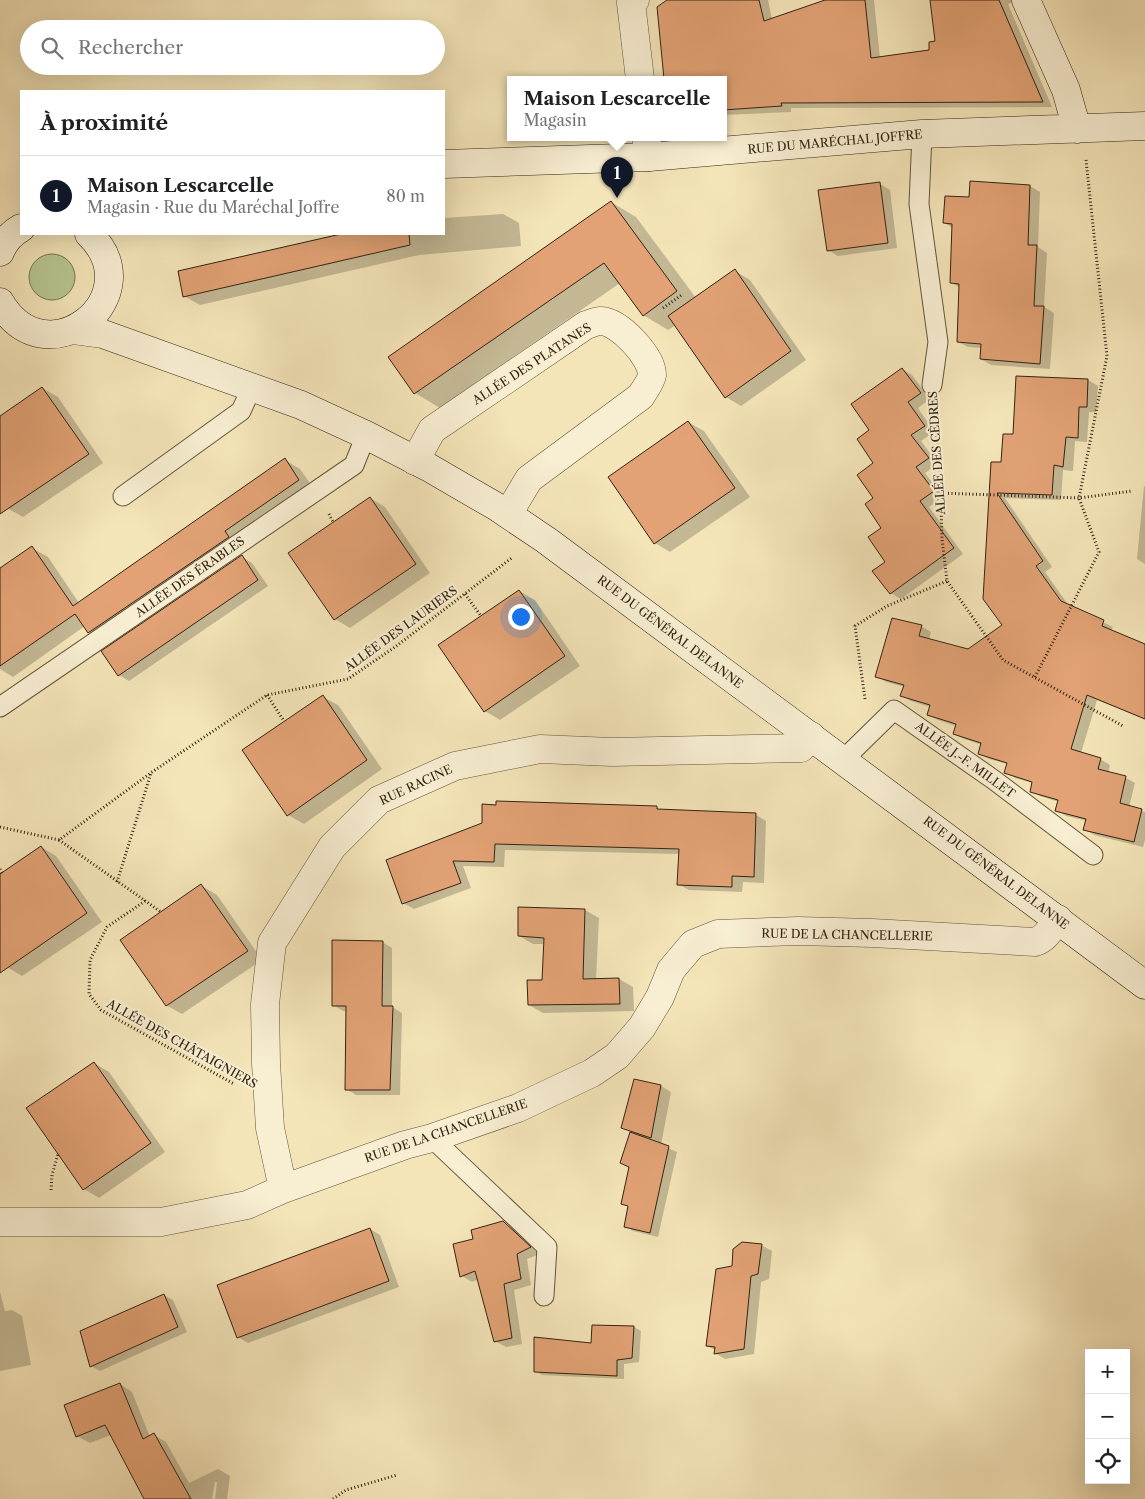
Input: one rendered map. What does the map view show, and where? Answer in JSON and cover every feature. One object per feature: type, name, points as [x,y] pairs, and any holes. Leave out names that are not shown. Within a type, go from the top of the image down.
[{"type":"street","points":[[1026,0],[1066,90],[1077,129]]},
{"type":"street","points":[[633,1],[640,76]]},
{"type":"street","name":"RUE DU MARÉCHAL JOFFRE","points":[[445,164],[648,147],[1145,126]]},
{"type":"street","points":[[0,302],[9,318],[34,332],[51,335],[68,332],[84,325],[98,312],[107,295],[109,276],[106,258],[98,236]]},
{"type":"street","name":"RUE DU GÉNÉRAL DELANNE","points":[[107,289],[112,309],[126,333],[133,341],[153,354]]},
{"type":"street","name":"ALLÉE DES PLATANES","points":[[415,461],[432,430],[586,325],[601,320],[612,324],[629,337],[650,362],[652,377],[641,396],[529,480],[508,514]]},
{"type":"street","name":"RUE DU GÉNÉRAL DELANNE","points":[[73,330],[103,334],[153,354],[252,387],[301,406],[415,461],[508,514],[1145,984]]},
{"type":"street","name":"RUE RACINE","points":[[283,1189],[271,1136],[268,1102],[265,1004],[272,943],[332,847],[379,800],[455,766],[540,749],[612,752],[801,748],[810,736]]},
{"type":"street","name":"RUE DE LA CHANCELLERIE","points":[[0,1222],[162,1222],[247,1205],[283,1189],[405,1145],[432,1138],[518,1108],[592,1073],[618,1056],[642,1027],[660,997],[671,970],[693,944],[718,934],[798,931],[1035,942],[1041,941],[1045,937],[1058,919]]},
{"type":"lane","name":"ALLÉE DES CÈDRES","points":[[922,134],[919,204],[938,342],[932,385]]},
{"type":"lane","points":[[123,496],[241,411],[252,387]]},
{"type":"lane","name":"ALLÉE DES ÉRABLES","points":[[0,707],[354,465],[366,436]]},
{"type":"lane","name":"ALLÉE J.-F. MILLET","points":[[843,760],[894,710],[994,780],[1093,855]]},
{"type":"lane","points":[[432,1138],[547,1247],[544,1296]]},
{"type":"path","points":[[1034,677],[1099,552],[1080,498],[1106,356],[1086,160]]},
{"type":"path","points":[[663,308],[683,294]]},
{"type":"path","name":"ALLÉE DES CÈDRES","points":[[932,385],[941,494],[942,539],[947,581],[1003,660],[1123,726]]},
{"type":"path","points":[[941,494],[1080,498],[1132,491]]},
{"type":"path","name":"ALLÉE DES LAURIERS","points":[[59,840],[152,772],[267,695],[348,679],[395,647],[522,551],[533,531]]},
{"type":"path","points":[[870,734],[855,626],[887,606],[947,581]]},
{"type":"path","points":[[465,594],[481,616]]},
{"type":"path","points":[[267,695],[284,721]]},
{"type":"path","points":[[117,882],[152,772]]},
{"type":"path","points":[[0,827],[59,840],[161,912]]},
{"type":"path","name":"ALLÉE DES CHÂTAIGNIERS","points":[[145,901],[108,927],[90,960],[89,994],[100,1010],[268,1102]]},
{"type":"path","points":[[333,1499],[346,1490],[397,1475]]},
{"type":"green space","points":[[47,254],[57,254],[69,260],[74,268],[74,286],[69,294],[61,299],[47,300],[39,297],[32,290],[29,282],[29,272],[32,264],[39,257]]},
{"type":"building","points":[[667,0],[759,0],[764,21],[825,0],[865,0],[871,58],[929,50],[929,42],[935,41],[930,0],[999,0],[1043,102],[781,103],[782,106],[727,110],[727,76],[664,76],[657,7]]},
{"type":"building","points":[[970,181],[1030,185],[1028,245],[1037,245],[1034,306],[1044,306],[1040,364],[980,359],[981,344],[957,342],[959,284],[950,283],[952,224],[943,223],[945,196],[969,197]]},
{"type":"building","points":[[880,182],[888,243],[827,251],[818,190]]},
{"type":"building","points":[[611,201],[677,291],[643,316],[604,263],[414,394],[388,357]]},
{"type":"building","points":[[337,235],[409,235],[410,245],[183,297],[178,271]]},
{"type":"building","points":[[735,269],[791,351],[725,398],[668,316]]},
{"type":"building","points":[[902,368],[921,393],[908,402],[925,426],[911,435],[929,458],[916,467],[934,491],[920,501],[954,548],[890,594],[872,571],[885,562],[868,537],[881,528],[865,504],[873,498],[857,475],[873,463],[857,439],[869,430],[851,404]]},
{"type":"building","points":[[1016,376],[1088,379],[1087,407],[1079,407],[1078,438],[1066,437],[1063,467],[1054,465],[1052,495],[997,493],[1043,561],[1036,566],[1061,601],[1104,620],[1102,626],[1145,644],[1145,719],[1087,695],[1071,749],[1101,758],[1098,769],[1126,776],[1120,803],[1142,809],[1134,842],[1083,830],[1086,819],[1055,811],[1058,800],[1030,792],[1032,782],[1004,773],[1007,763],[978,754],[981,743],[953,734],[956,724],[927,715],[930,705],[900,696],[904,685],[875,677],[892,618],[922,625],[919,636],[968,649],[1002,625],[983,599],[991,462],[1001,462],[1003,434],[1013,434]]},
{"type":"building","points":[[42,387],[89,454],[0,514],[0,416]]},
{"type":"building","points":[[688,421],[735,488],[654,544],[608,477]]},
{"type":"building","points":[[285,458],[299,480],[225,531],[229,537],[88,633],[75,614],[0,666],[0,568],[32,546],[73,606]]},
{"type":"building","points":[[370,497],[416,564],[334,620],[288,553]]},
{"type":"building","points":[[242,555],[258,580],[118,676],[101,651]]},
{"type":"building","points":[[519,590],[565,656],[484,712],[438,645]]},
{"type":"building","points":[[323,695],[367,760],[287,816],[242,750]]},
{"type":"building","points":[[496,801],[657,806],[657,809],[756,813],[754,877],[732,876],[732,887],[677,885],[679,849],[495,844],[494,862],[453,861],[461,883],[402,904],[386,860],[482,823],[482,804],[496,805]]},
{"type":"building","points":[[41,846],[87,913],[0,973],[0,874]]},
{"type":"building","points":[[201,884],[248,951],[166,1006],[120,940]]},
{"type":"building","points":[[518,907],[585,909],[583,979],[619,978],[620,1004],[528,1005],[527,980],[542,980],[544,938],[518,936]]},
{"type":"building","points":[[332,940],[383,941],[382,1006],[393,1006],[390,1090],[345,1090],[346,1006],[332,1006]]},
{"type":"building","points":[[94,1062],[151,1143],[83,1190],[26,1108]]},
{"type":"building","points":[[634,1079],[661,1085],[651,1138],[621,1128]]},
{"type":"building","points":[[630,1132],[669,1146],[650,1233],[624,1227],[628,1206],[621,1204],[629,1167],[620,1163]]},
{"type":"building","points":[[503,1221],[531,1247],[517,1254],[521,1279],[504,1284],[512,1338],[494,1342],[475,1271],[460,1277],[453,1244],[473,1239],[471,1230]]},
{"type":"building","points":[[370,1228],[389,1281],[237,1338],[217,1285]]},
{"type":"building","points":[[742,1242],[762,1244],[758,1274],[751,1276],[744,1349],[714,1354],[715,1347],[706,1346],[716,1269],[732,1266],[733,1249]]},
{"type":"building","points":[[164,1294],[178,1327],[90,1367],[80,1331]]},
{"type":"building","points":[[592,1325],[634,1326],[632,1358],[617,1360],[617,1376],[534,1372],[534,1337],[591,1343]]},
{"type":"building","points":[[120,1383],[143,1439],[154,1433],[191,1499],[144,1499],[105,1425],[76,1437],[64,1405]]},
{"type":"place","name":"Maison Lescarcelle","points":[[617,198]]}]
